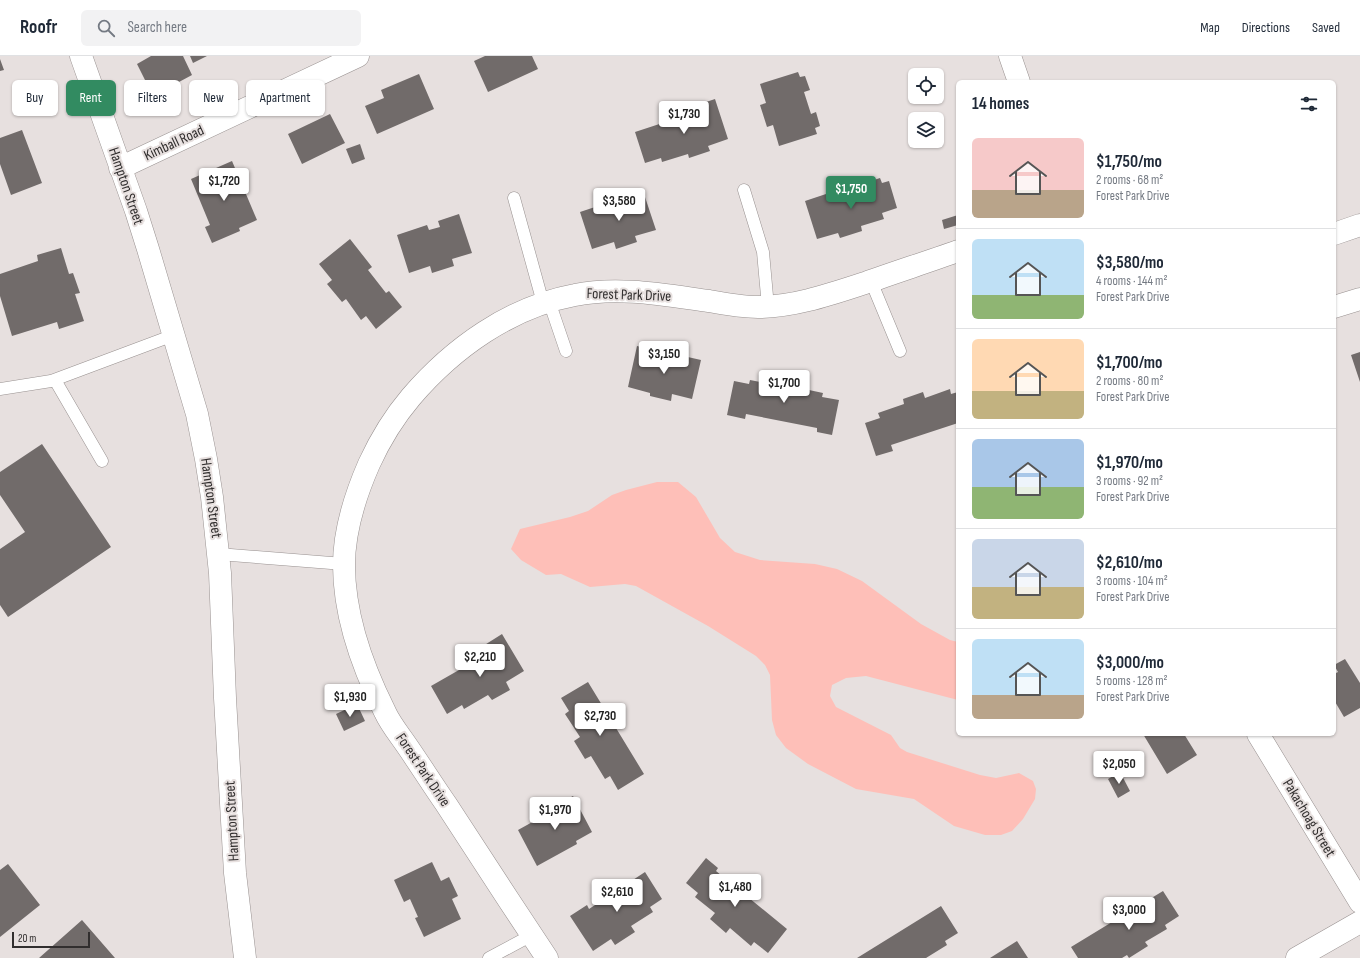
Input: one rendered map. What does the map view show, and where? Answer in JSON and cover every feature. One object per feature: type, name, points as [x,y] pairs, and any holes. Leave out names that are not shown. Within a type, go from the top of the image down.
[{"type":"street","name":"Hampton Street","points":[[81,56],[136,210],[197,414],[206,459],[218,554],[235,873],[245,958]]},
{"type":"street","name":"Kimball Road","points":[[120,168],[358,56]]},
{"type":"street","points":[[1010,56],[1018,80]]},
{"type":"street","points":[[1336,233],[1360,225]]},
{"type":"street","name":"Forest Park Drive","points":[[547,958],[386,714],[357,642],[346,590],[344,564],[346,537],[359,486],[378,444],[405,404],[422,385],[463,347],[513,315],[546,302],[576,294],[603,291],[658,294],[743,306],[768,307],[801,302],[837,292],[956,252]]},
{"type":"street","points":[[1336,305],[1360,299]]},
{"type":"street","name":"Pakachoag Street","points":[[1259,736],[1360,902]]},
{"type":"street","points":[[1297,958],[1360,922]]},
{"type":"lane","points":[[744,190],[763,252],[768,307]]},
{"type":"lane","points":[[514,198],[546,302],[566,351]]},
{"type":"lane","points":[[871,281],[900,350]]},
{"type":"lane","points":[[0,389],[55,380],[174,335]]},
{"type":"lane","points":[[55,380],[102,461]]},
{"type":"lane","points":[[218,554],[344,564]]},
{"type":"lane","points":[[489,958],[532,935]]},
{"type":"shaded area","points":[[657,482],[678,482],[696,497],[720,538],[735,552],[760,560],[815,564],[837,569],[862,581],[921,624],[950,640],[956,642],[956,699],[866,676],[846,678],[832,685],[830,696],[836,707],[891,735],[900,748],[907,752],[980,775],[996,778],[1019,773],[1033,781],[1036,789],[1035,799],[1023,819],[1012,831],[1001,835],[985,835],[954,826],[914,799],[856,789],[808,764],[786,748],[776,735],[772,720],[770,675],[765,665],[756,656],[708,626],[636,586],[625,584],[590,587],[561,574],[546,575],[521,560],[511,549],[520,529],[588,511],[612,495]]},
{"type":"building","points":[[151,56],[183,56],[192,75],[181,81],[145,80],[137,64]]},
{"type":"building","points":[[190,56],[207,56],[193,63]]},
{"type":"building","points":[[485,56],[532,56],[538,69],[488,92],[474,61]]},
{"type":"building","points":[[0,59],[4,70],[0,71]]},
{"type":"building","points":[[798,72],[800,77],[805,76],[810,90],[804,92],[811,114],[816,112],[820,126],[815,128],[817,134],[779,146],[773,125],[767,127],[760,105],[766,103],[760,84]]},
{"type":"building","points":[[419,74],[434,109],[377,134],[365,106],[384,98],[381,90]]},
{"type":"building","points":[[715,99],[728,139],[708,146],[710,151],[689,158],[688,154],[662,162],[661,158],[645,163],[635,132],[696,112],[694,106]]},
{"type":"building","points":[[330,114],[345,143],[302,164],[288,134]]},
{"type":"building","points":[[22,130],[42,183],[11,195],[0,164],[0,138]]},
{"type":"building","points":[[360,144],[365,159],[352,164],[346,149]]},
{"type":"building","points":[[232,161],[257,220],[239,228],[240,231],[212,243],[205,227],[210,225],[191,179]]},
{"type":"building","points":[[880,178],[882,183],[889,181],[897,208],[882,213],[884,219],[861,226],[862,231],[840,238],[838,233],[817,239],[805,201],[826,194],[827,200],[873,186],[871,181]]},
{"type":"building","points":[[643,191],[656,230],[635,236],[637,242],[616,249],[614,242],[592,249],[580,212],[601,205],[603,211],[624,204],[622,198]]},
{"type":"building","points":[[459,214],[472,253],[452,259],[454,266],[432,273],[430,266],[409,273],[397,235],[427,225],[429,230],[440,227],[438,221]]},
{"type":"building","points":[[956,216],[956,226],[944,229],[942,220]]},
{"type":"building","points":[[350,239],[372,267],[368,270],[386,293],[389,291],[402,307],[376,329],[366,316],[361,320],[346,299],[342,302],[327,284],[332,280],[319,264]]},
{"type":"building","points":[[61,248],[69,274],[73,273],[80,293],[75,294],[84,321],[59,329],[57,322],[12,336],[0,296],[0,274],[38,261],[37,255]]},
{"type":"building","points":[[637,346],[657,351],[656,357],[678,362],[679,355],[701,360],[692,399],[672,394],[671,401],[650,396],[650,393],[628,387]]},
{"type":"building","points":[[1360,352],[1360,382],[1351,355]]},
{"type":"building","points":[[777,378],[796,382],[795,387],[823,393],[822,397],[839,400],[832,435],[817,432],[817,428],[746,414],[745,419],[727,415],[734,381],[749,384],[750,380],[776,385]]},
{"type":"building","points":[[950,389],[951,394],[956,393],[956,424],[891,445],[893,451],[876,456],[865,423],[880,418],[878,413],[904,404],[903,399],[923,392],[925,398]]},
{"type":"building","points":[[42,444],[111,547],[8,617],[0,605],[0,549],[25,532],[0,495],[0,472]]},
{"type":"building","points":[[502,634],[524,671],[506,682],[510,690],[492,700],[488,695],[464,709],[462,705],[447,714],[431,686],[487,654],[483,646]]},
{"type":"building","points":[[1345,659],[1360,683],[1360,708],[1344,717],[1336,703],[1336,673],[1338,672],[1336,664]]},
{"type":"building","points":[[588,682],[644,774],[618,790],[610,776],[605,779],[591,756],[585,759],[574,741],[580,737],[565,714],[569,711],[561,698]]},
{"type":"building","points":[[357,704],[365,721],[344,731],[336,714]]},
{"type":"building","points":[[1144,736],[1185,736],[1197,755],[1167,774]]},
{"type":"building","points":[[1120,772],[1130,791],[1118,798],[1108,779]]},
{"type":"building","points":[[573,796],[592,832],[576,841],[577,844],[537,866],[518,830],[554,810],[552,807]]},
{"type":"building","points":[[706,858],[718,868],[716,871],[787,929],[768,953],[754,942],[751,946],[730,928],[726,933],[710,919],[715,913],[695,897],[698,893],[686,883]]},
{"type":"building","points":[[432,862],[441,881],[449,877],[458,896],[452,899],[461,919],[424,937],[415,918],[418,917],[410,899],[404,902],[394,880]]},
{"type":"building","points":[[8,864],[40,905],[0,937],[0,870]]},
{"type":"building","points":[[645,872],[662,899],[650,907],[653,912],[631,926],[635,932],[615,945],[611,939],[593,951],[570,916],[587,905],[589,909]]},
{"type":"building","points":[[1163,891],[1179,916],[1165,925],[1167,929],[1145,942],[1148,946],[1129,958],[1127,955],[1122,958],[1078,958],[1071,947]]},
{"type":"building","points":[[941,906],[958,933],[945,941],[947,945],[926,958],[857,958]]},
{"type":"building","points":[[82,920],[115,958],[39,958]]},
{"type":"building","points":[[1017,941],[1028,958],[990,958]]}]
